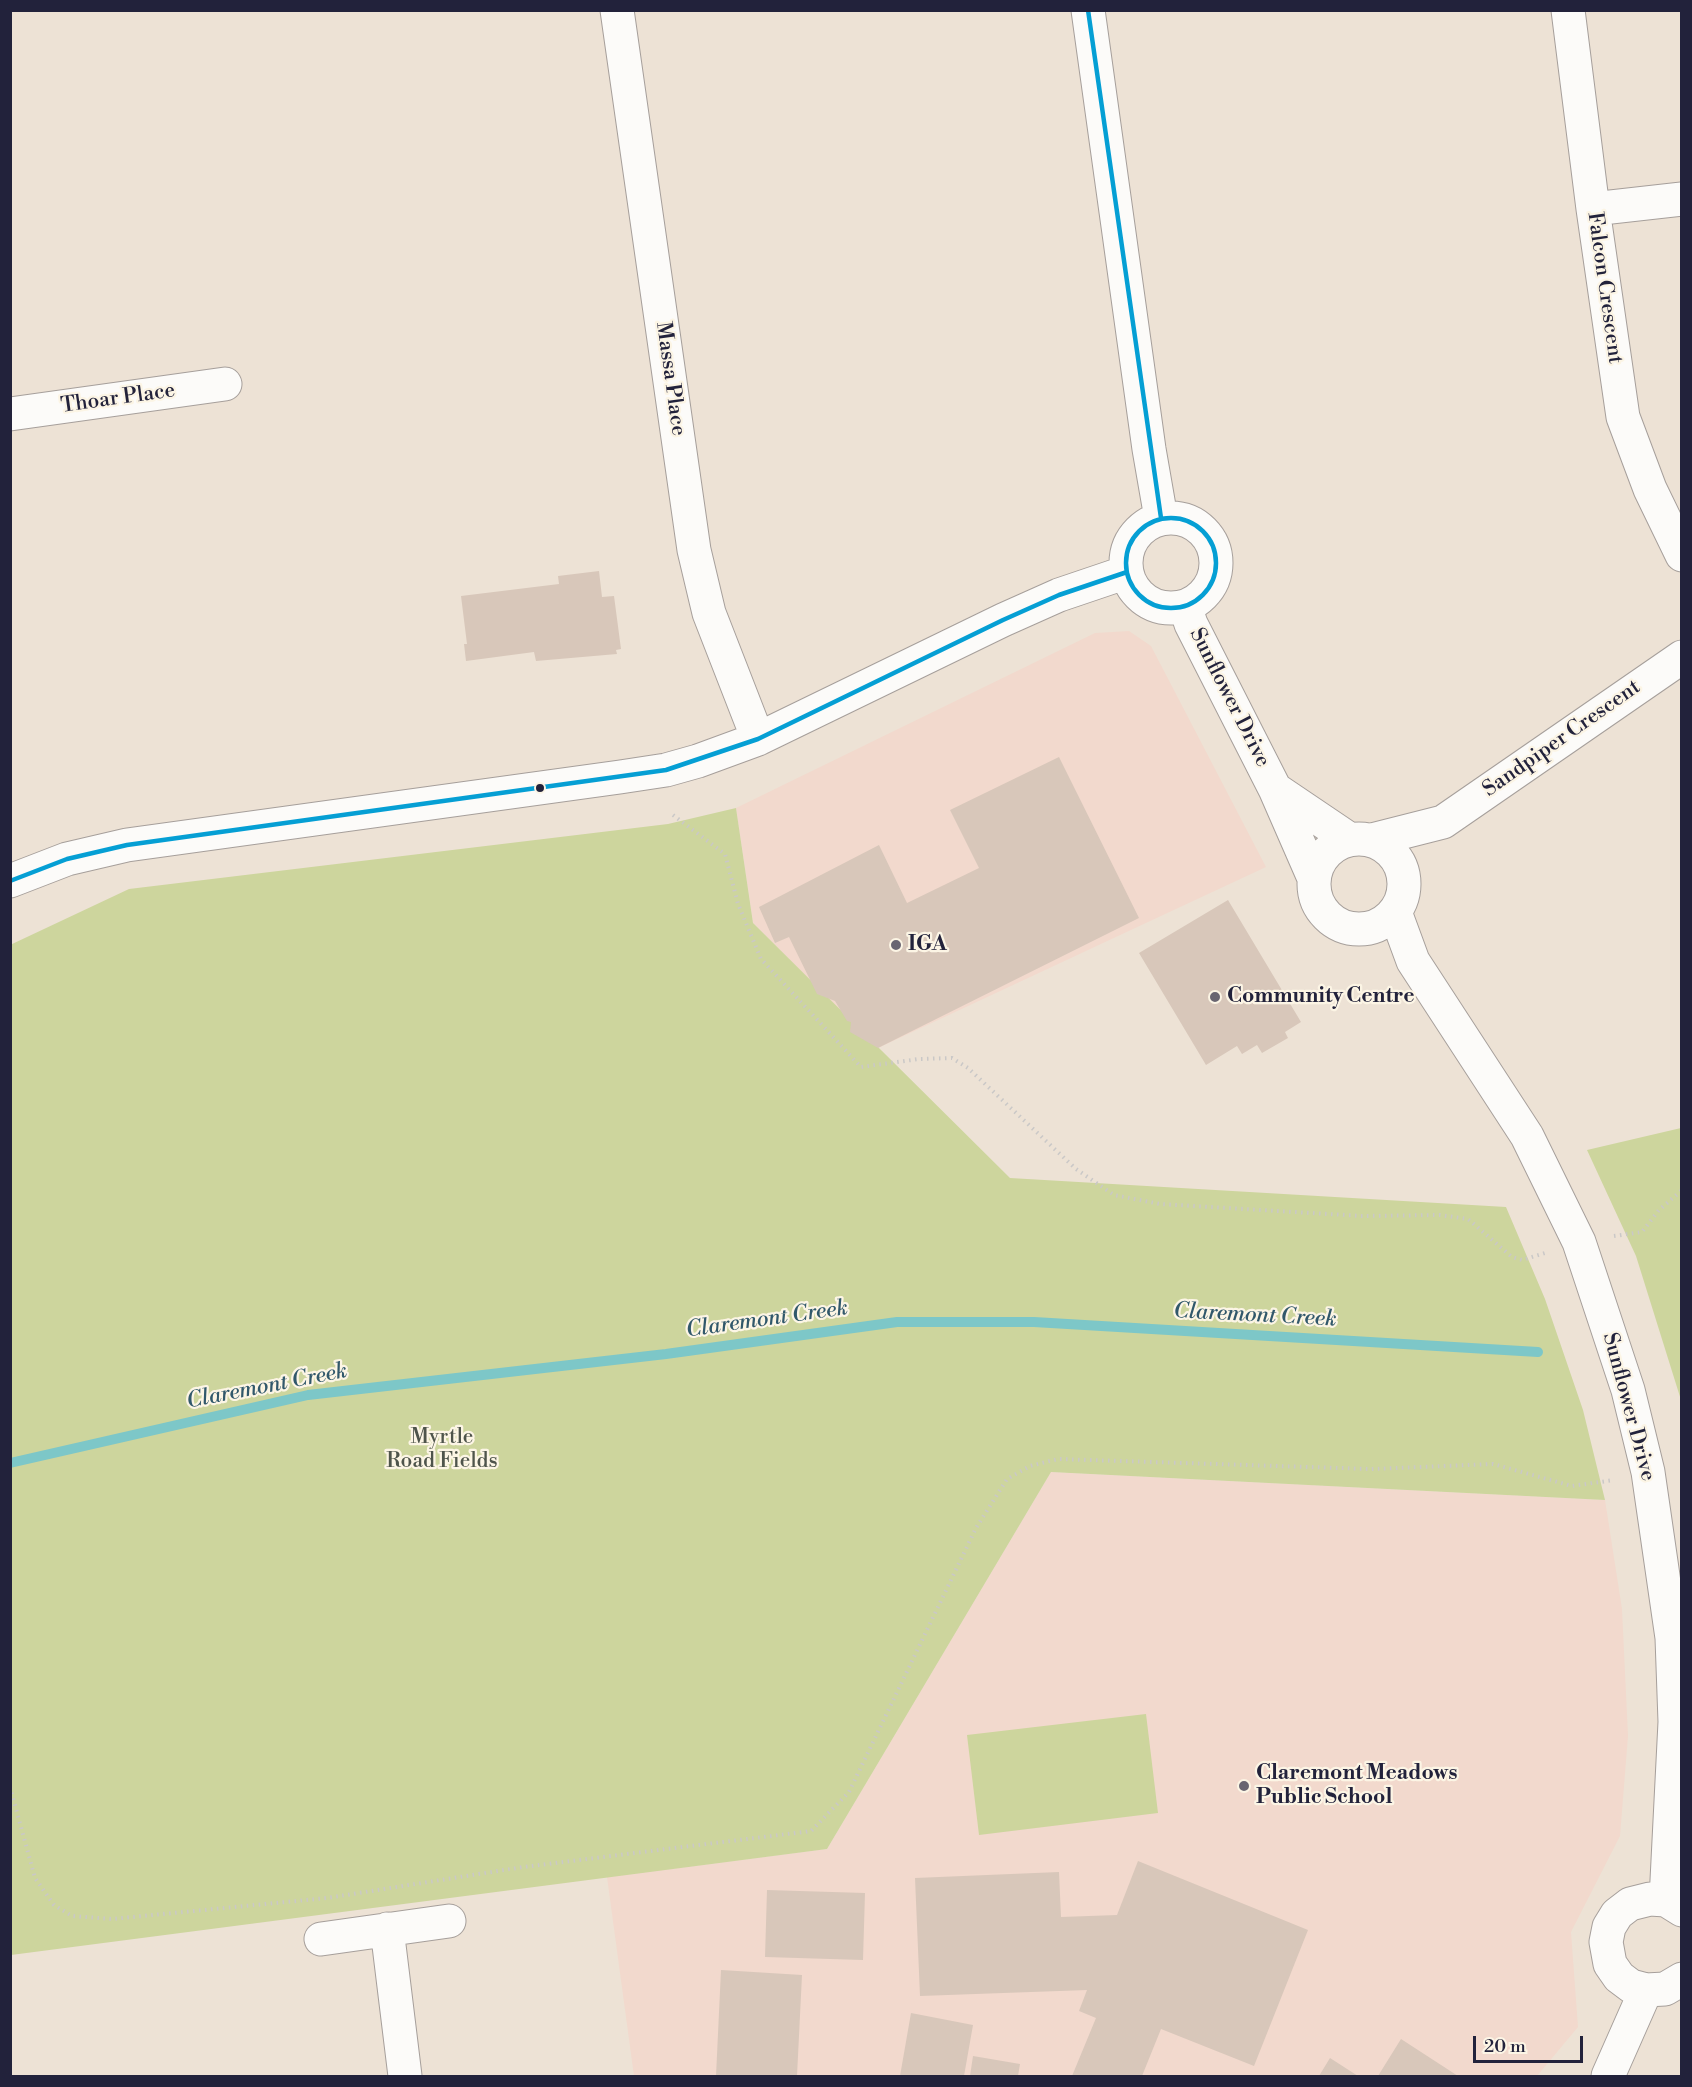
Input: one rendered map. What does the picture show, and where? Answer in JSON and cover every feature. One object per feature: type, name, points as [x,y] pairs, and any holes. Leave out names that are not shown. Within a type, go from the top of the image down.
[{"type":"street","name":"Massa Place","points":[[618,10],[696,561],[709,614],[758,739]]},
{"type":"street","points":[[1088,10],[1149,449],[1161,518]]},
{"type":"street","name":"Falcon Crescent","points":[[1568,10],[1593,209],[1623,417],[1650,489],[1682,555]]},
{"type":"street","points":[[1593,209],[1682,199]]},
{"type":"street","name":"Thoar Place","points":[[10,414],[225,384]]},
{"type":"street","points":[[1176,517],[1191,522],[1203,530],[1213,543],[1216,558],[1215,573],[1209,588],[1199,599],[1185,606],[1160,607],[1149,602],[1138,594],[1127,572],[1129,544],[1137,532],[1148,523],[1161,518],[1176,517]]},
{"type":"street","points":[[10,881],[67,860],[127,845],[666,770],[758,739],[1003,620],[1059,596],[1127,572]]},
{"type":"street","name":"Sunflower Drive","points":[[1185,606],[1191,624],[1275,789],[1313,876]]},
{"type":"street","name":"Sandpiper Crescent","points":[[1361,839],[1443,822],[1682,657]]},
{"type":"street","name":"Sunflower Drive","points":[[1275,789],[1361,839]]},
{"type":"street","name":"Sandpiper Crescent","points":[[1399,897],[1443,822]]},
{"type":"street","points":[[1361,839],[1386,847],[1397,859],[1399,897],[1383,923],[1368,929],[1348,929],[1333,922],[1318,905],[1313,890],[1313,876],[1319,861],[1334,844],[1361,839]]},
{"type":"street","name":"Sunflower Drive","points":[[1399,897],[1413,962],[1527,1136],[1578,1242],[1628,1390],[1648,1472],[1662,1558],[1673,1650],[1676,1722],[1674,1905]]},
{"type":"street","name":"Sunflower Drive","points":[[1348,929],[1413,962]]},
{"type":"street","points":[[1674,1905],[1650,1899],[1630,1904],[1617,1914],[1609,1927],[1606,1942],[1610,1964],[1619,1977],[1631,1986],[1646,1990],[1665,1989],[1682,1979]]},
{"type":"street","points":[[321,1939],[449,1921]]},
{"type":"street","points":[[387,1929],[405,2076]]},
{"type":"street","points":[[1608,2076],[1646,1990]]},
{"type":"path","points":[[673,815],[725,854],[738,904],[761,959],[861,1067],[919,1059],[952,1058],[968,1068],[1076,1169],[1113,1194],[1160,1204],[1362,1216],[1440,1215],[1468,1219],[1512,1257],[1522,1260],[1578,1242],[1642,1232],[1659,1210],[1682,1190]]},
{"type":"path","points":[[10,1787],[35,1878],[54,1905],[72,1916],[112,1919],[327,1898],[523,1868],[811,1831],[849,1791],[982,1518],[1007,1479],[1030,1466],[1058,1459],[1371,1468],[1493,1464],[1572,1486],[1648,1472]]},
{"type":"shaded area","points":[[1129,631],[1151,646],[1266,867],[878,1048],[753,923],[736,808],[1095,633]]},
{"type":"shaded area","name":"Claremont Meadows Public School","points":[[1051,1472],[1605,1500],[1622,1609],[1628,1736],[1620,1836],[1571,1932],[1578,2027],[1537,2076],[634,2076],[607,1877],[827,1849]]},
{"type":"green space","name":"Myrtle Road Fields","points":[[736,808],[753,923],[1010,1178],[1506,1207],[1545,1299],[1583,1410],[1605,1500],[1051,1472],[827,1849],[11,1955],[10,945],[129,889],[668,824]]},
{"type":"green space","points":[[1682,1128],[1681,1400],[1636,1256],[1587,1150]]},
{"type":"green space","points":[[1146,1714],[1158,1813],[979,1835],[967,1735]]},
{"type":"building","points":[[599,571],[602,597],[614,596],[621,649],[616,650],[617,654],[536,661],[534,652],[466,661],[464,644],[467,644],[461,596],[559,584],[558,576]]},
{"type":"building","points":[[1059,757],[1139,918],[878,1048],[850,1032],[851,1022],[847,1021],[835,1001],[817,994],[789,937],[775,943],[759,907],[879,845],[907,903],[979,868],[950,810]]},
{"type":"building","points":[[1228,900],[1301,1022],[1285,1032],[1288,1038],[1262,1053],[1257,1045],[1242,1054],[1237,1046],[1206,1065],[1139,953]]},
{"type":"building","points":[[1138,1861],[1308,1930],[1254,2066],[1161,2029],[1142,2076],[1072,2076],[1096,2018],[1079,2011],[1087,1990],[920,1996],[915,1878],[1059,1872],[1061,1917],[1117,1915]]},
{"type":"building","points":[[767,1890],[865,1893],[863,1960],[765,1957]]},
{"type":"building","points":[[721,1970],[802,1975],[797,2076],[716,2076]]},
{"type":"building","points":[[911,2013],[973,2025],[964,2076],[900,2076]]},
{"type":"building","points":[[1401,2039],[1458,2076],[1378,2076]]},
{"type":"building","points":[[973,2056],[1020,2064],[1018,2076],[970,2076]]},
{"type":"building","points":[[1330,2058],[1358,2076],[1319,2076]]},
{"type":"waterway","name":"Claremont Creek","points":[[10,1463],[308,1395],[666,1354],[897,1322],[1034,1322],[1538,1352]]},
{"type":"transit line","points":[[1088,10],[1161,518]]},
{"type":"transit line","points":[[1171,518],[1188,521],[1203,531],[1213,546],[1216,563],[1213,580],[1203,595],[1188,605],[1171,608],[1154,605],[1139,595],[1129,580],[1126,563],[1129,546],[1139,531],[1154,521],[1171,518]]},
{"type":"transit line","points":[[10,881],[67,859],[127,845],[666,770],[758,739],[1003,620],[1059,595],[1127,572]]},
{"type":"place","name":"IGA","points":[[896,945]]},
{"type":"place","name":"Community Centre","points":[[1215,997]]},
{"type":"place","name":"Claremont Meadows Public School","points":[[1244,1786]]}]
